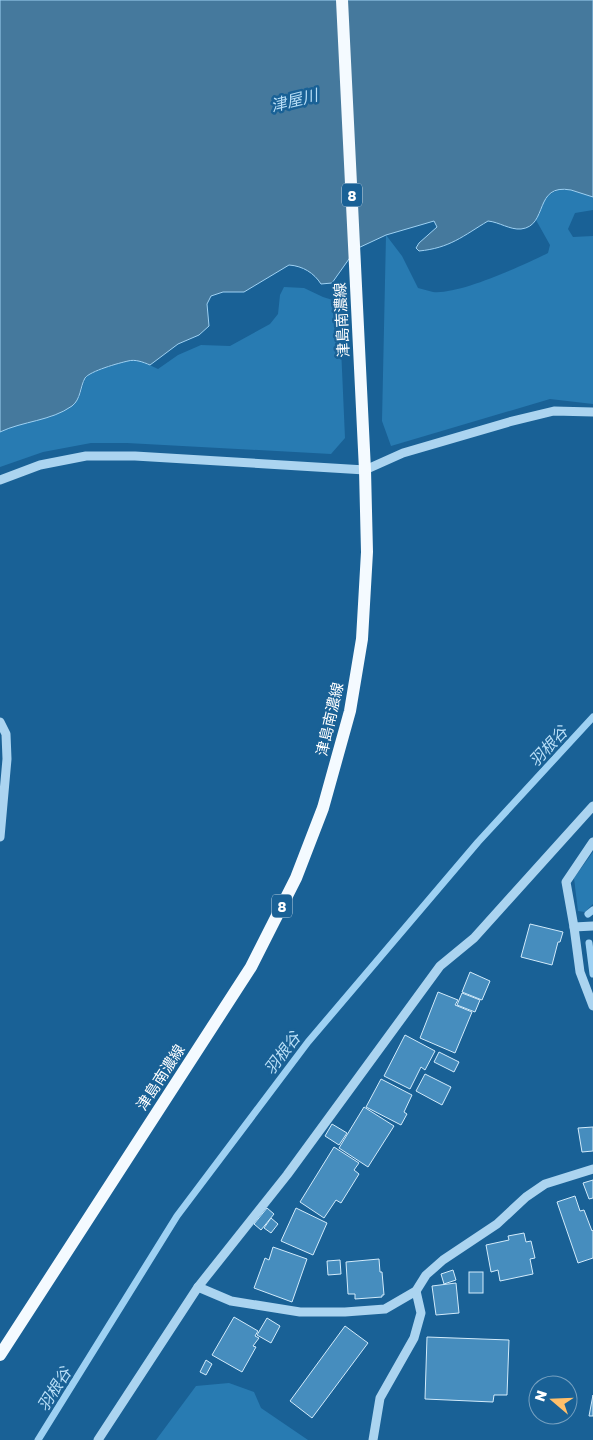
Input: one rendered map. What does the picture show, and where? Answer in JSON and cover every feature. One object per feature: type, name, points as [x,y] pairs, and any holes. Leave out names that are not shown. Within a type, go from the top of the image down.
[{"type":"main road","name":"津島南濃線","points":[[0,1355],[251,967],[296,878],[324,808],[350,711],[362,639],[367,552],[365,470],[342,0]]},
{"type":"street","points":[[0,480],[40,465],[86,456],[135,456],[365,470],[403,453],[509,422],[554,411],[593,412]]},
{"type":"street","points":[[0,722],[6,734],[7,759],[0,837]]},
{"type":"street","points":[[98,1440],[198,1287],[288,1175],[440,966],[474,938],[593,806]]},
{"type":"street","points":[[593,842],[566,882],[580,972],[593,1006]]},
{"type":"street","points":[[574,927],[593,926]]},
{"type":"street","points":[[198,1287],[231,1301],[300,1312],[345,1312],[385,1309],[416,1291],[426,1275],[443,1260],[497,1224],[526,1197],[546,1184],[593,1169]]},
{"type":"street","points":[[373,1440],[380,1398],[414,1338],[421,1312],[416,1291]]},
{"type":"shaded area","points":[[558,190],[570,190],[593,197],[593,210],[575,213],[568,229],[573,237],[593,236],[593,404],[550,399],[391,446],[382,421],[386,235],[402,256],[418,288],[433,292],[459,289],[524,265],[548,253],[550,245],[536,220],[546,198]]},
{"type":"shaded area","points":[[284,287],[304,288],[339,302],[345,438],[331,454],[127,443],[91,443],[43,452],[0,467],[0,432],[14,425],[51,417],[79,398],[85,379],[90,373],[129,360],[141,361],[158,369],[178,355],[201,345],[230,346],[270,324],[278,314],[280,295]]},
{"type":"shaded area","points":[[593,852],[593,904],[585,912],[578,911],[574,878]]},
{"type":"shaded area","points":[[229,1383],[254,1392],[261,1408],[308,1440],[156,1440],[196,1386]]},
{"type":"water","name":"津屋川","points":[[0,0],[593,0],[593,197],[571,190],[559,190],[551,193],[546,198],[535,221],[530,226],[517,229],[488,221],[448,244],[430,249],[419,251],[416,248],[437,227],[434,221],[386,235],[356,249],[332,283],[321,284],[308,271],[289,265],[244,292],[223,292],[211,296],[207,304],[209,326],[199,335],[178,344],[150,365],[131,360],[112,365],[88,375],[85,378],[77,400],[72,406],[55,415],[0,432]]},
{"type":"building","points":[[530,924],[563,932],[560,942],[558,942],[552,965],[521,957]]},
{"type":"building","points":[[470,972],[490,981],[482,1000],[462,992]]},
{"type":"building","points":[[438,992],[458,1000],[455,1005],[472,1012],[455,1053],[420,1038]]},
{"type":"building","points":[[462,993],[480,1000],[475,1012],[457,1005]]},
{"type":"building","points":[[405,1035],[435,1051],[425,1070],[421,1067],[410,1089],[384,1076]]},
{"type":"building","points":[[439,1052],[459,1062],[454,1072],[434,1062]]},
{"type":"building","points":[[425,1074],[451,1087],[442,1105],[416,1091]]},
{"type":"building","points":[[381,1079],[412,1095],[404,1112],[407,1114],[401,1125],[366,1107]]},
{"type":"building","points":[[364,1107],[394,1126],[368,1167],[339,1148]]},
{"type":"building","points":[[332,1124],[347,1133],[339,1145],[325,1136]]},
{"type":"building","points":[[593,1127],[593,1151],[582,1152],[578,1128]]},
{"type":"building","points":[[334,1147],[359,1163],[354,1170],[359,1174],[341,1203],[336,1200],[324,1218],[300,1202]]},
{"type":"building","points":[[593,1180],[593,1198],[589,1199],[583,1183]]},
{"type":"building","points":[[575,1196],[580,1211],[584,1210],[593,1230],[593,1258],[578,1263],[557,1202]]},
{"type":"building","points":[[267,1208],[274,1214],[261,1230],[254,1224]]},
{"type":"building","points":[[296,1208],[327,1223],[313,1255],[281,1241]]},
{"type":"building","points":[[271,1218],[278,1224],[271,1233],[264,1228]]},
{"type":"building","points":[[524,1233],[526,1242],[531,1241],[535,1258],[530,1259],[533,1274],[500,1281],[498,1270],[491,1272],[486,1245],[509,1240],[508,1236]]},
{"type":"building","points":[[273,1247],[307,1259],[292,1302],[254,1288],[265,1258],[269,1260]]},
{"type":"building","points":[[379,1259],[384,1295],[382,1297],[355,1299],[355,1294],[348,1294],[346,1262]]},
{"type":"building","points":[[340,1260],[341,1274],[328,1275],[327,1261]]},
{"type":"building","points":[[453,1270],[456,1280],[444,1284],[441,1274]]},
{"type":"building","points":[[469,1272],[483,1272],[483,1293],[469,1293]]},
{"type":"building","points":[[456,1283],[459,1313],[436,1315],[432,1286]]},
{"type":"building","points":[[234,1317],[258,1331],[255,1336],[259,1338],[253,1346],[256,1347],[242,1372],[212,1355]]},
{"type":"building","points":[[267,1318],[280,1326],[271,1343],[257,1335]]},
{"type":"building","points":[[345,1326],[368,1343],[312,1418],[290,1401]]},
{"type":"building","points":[[427,1337],[509,1340],[507,1395],[494,1395],[493,1402],[425,1399]]},
{"type":"building","points":[[206,1360],[212,1364],[206,1375],[200,1372]]},
{"type":"building","points":[[593,1395],[593,1416],[589,1416]]},
{"type":"waterway","name":"羽根谷","points":[[38,1440],[177,1216],[308,1042],[478,842],[593,717]]},
{"type":"waterway","points":[[588,914],[593,910]]},
{"type":"waterway","points":[[589,943],[593,974]]}]
